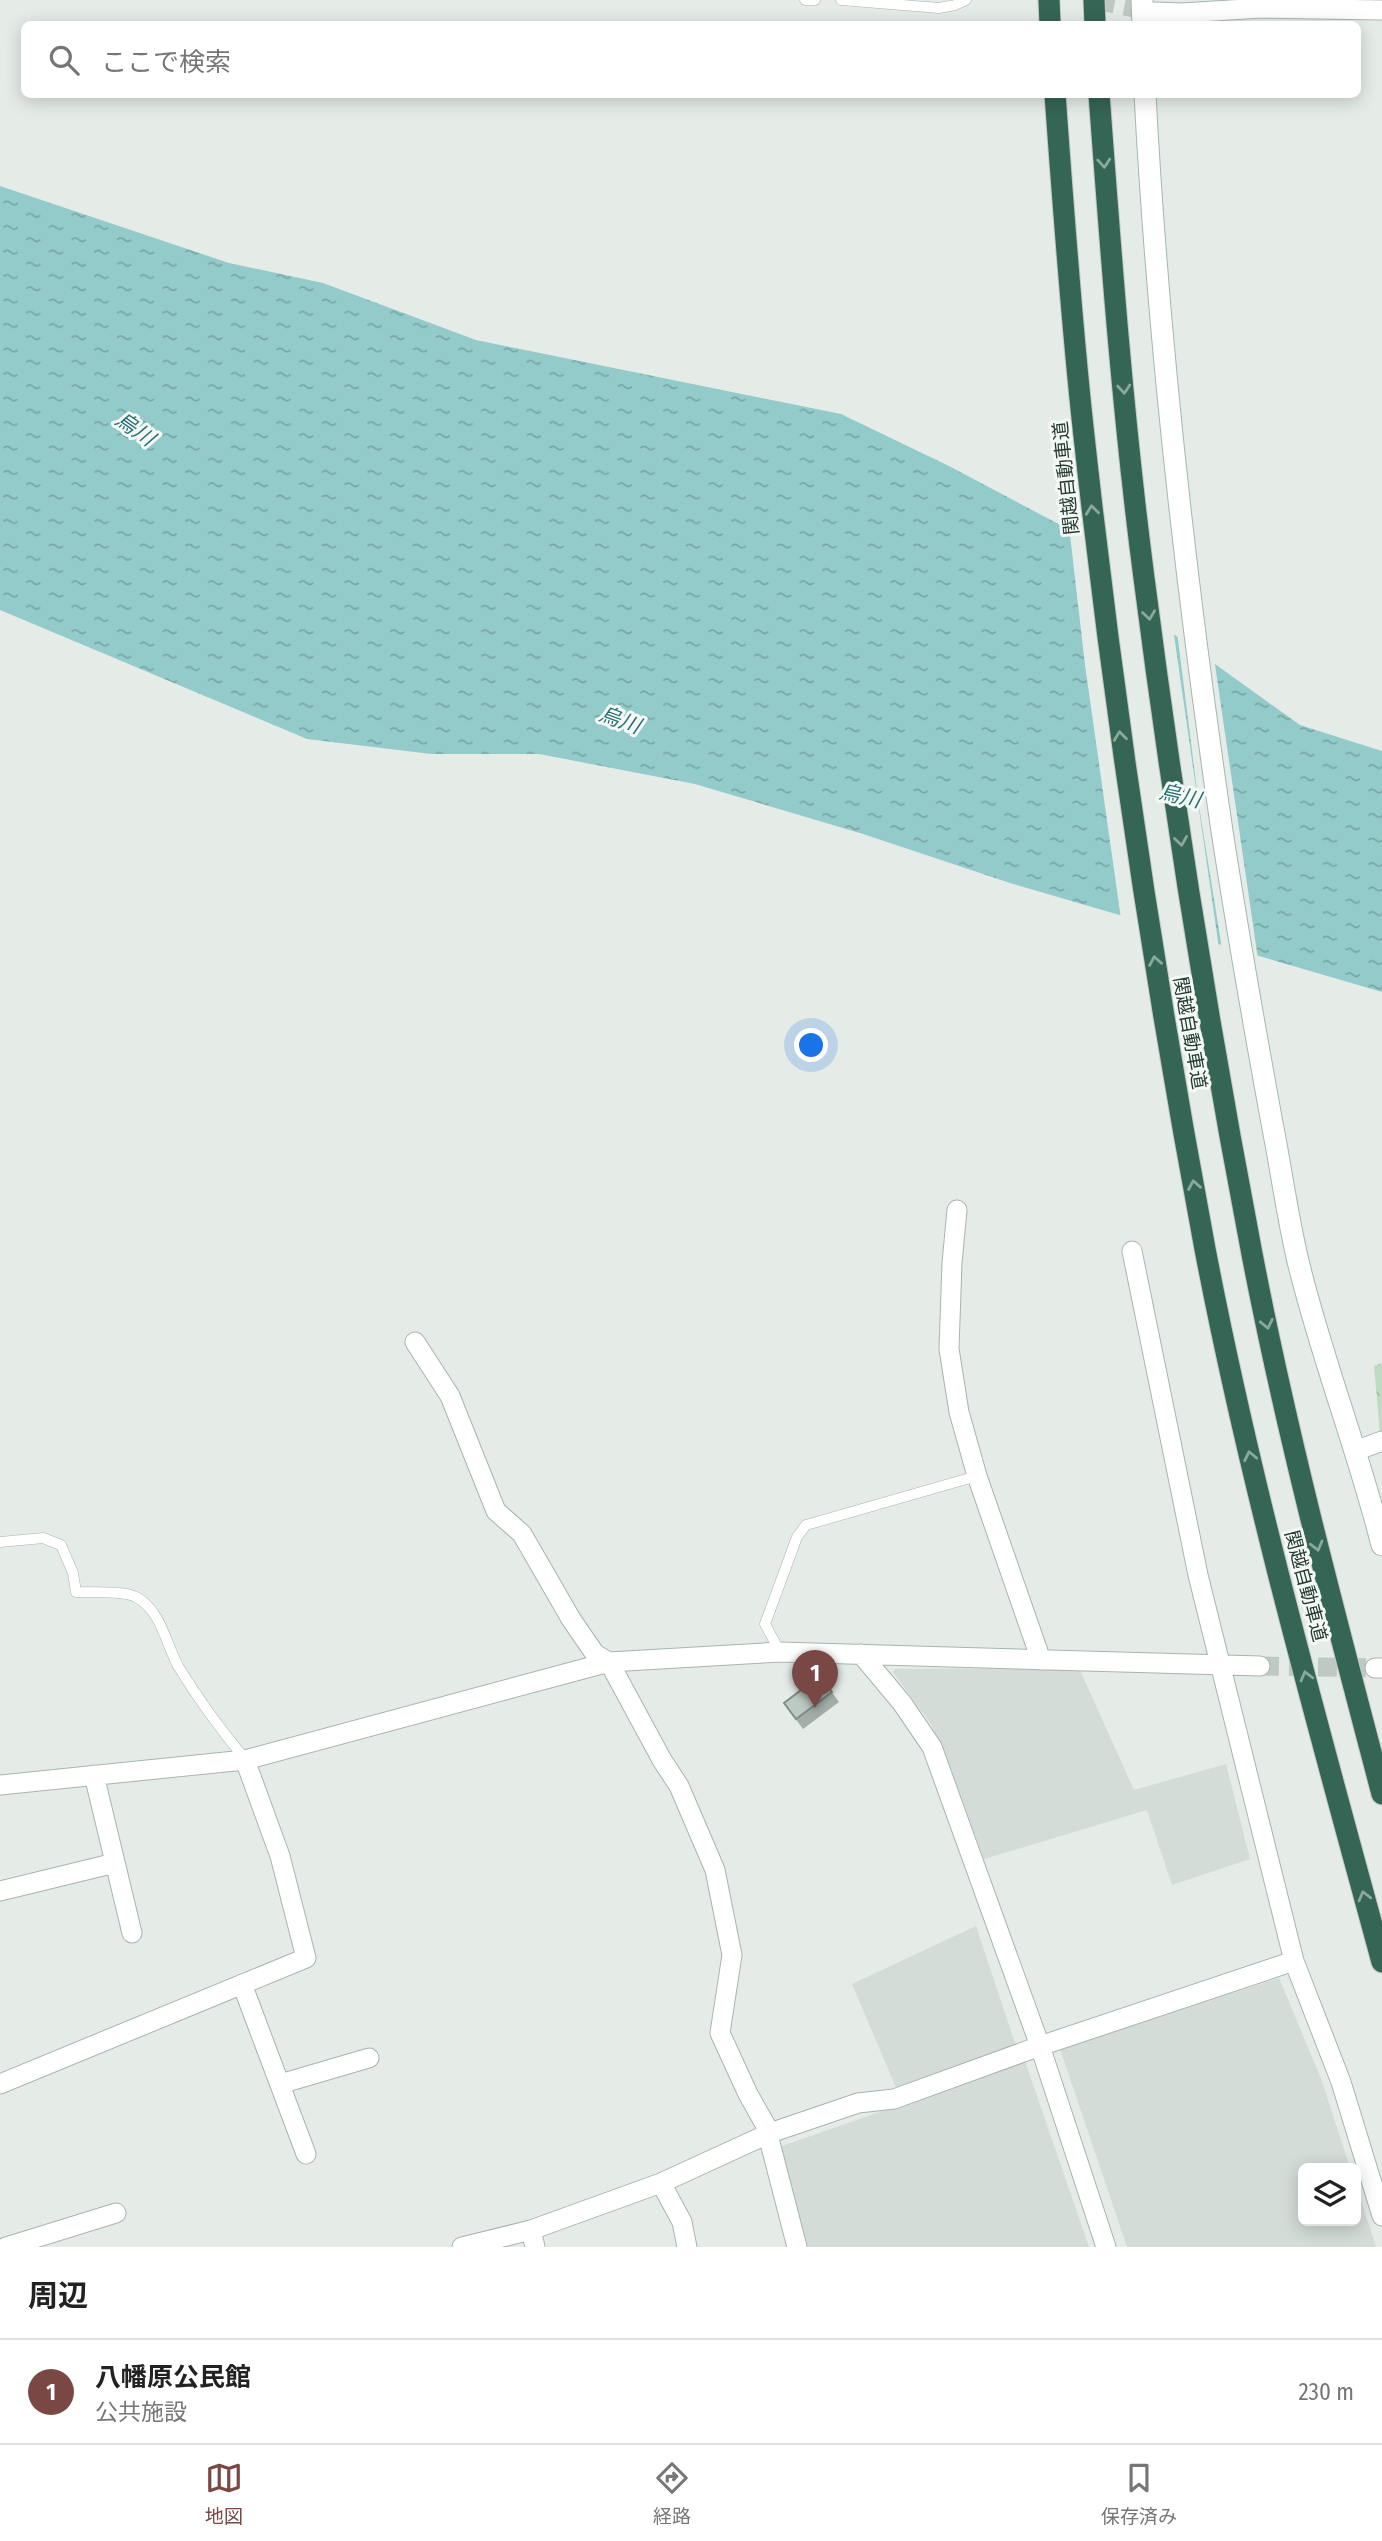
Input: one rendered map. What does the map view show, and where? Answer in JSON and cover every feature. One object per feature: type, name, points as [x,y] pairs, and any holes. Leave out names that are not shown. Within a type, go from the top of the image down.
[{"type":"highway","points":[[1049,0],[1050,21]]},
{"type":"highway","points":[[1094,0],[1095,21]]},
{"type":"highway","name":"関越自動車道","points":[[1055,98],[1082,422],[1121,739],[1153,952],[1206,1252],[1264,1518],[1382,1962]]},
{"type":"highway","name":"関越自動車道","points":[[1099,98],[1125,407],[1143,575],[1197,945],[1253,1257],[1308,1511],[1382,1794]]},
{"type":"street","points":[[1146,12],[1182,6],[1382,10]]},
{"type":"street","points":[[1146,98],[1155,270],[1168,411],[1196,654],[1238,941],[1298,1259],[1327,1366],[1382,1545]]},
{"type":"street","points":[[957,1210],[949,1349],[959,1412],[977,1476],[1041,1660]]},
{"type":"street","points":[[1132,1251],[1198,1575],[1294,1961],[1340,2082],[1382,2216]]},
{"type":"street","points":[[415,1342],[450,1396],[496,1511],[522,1534],[571,1619],[595,1654],[609,1662],[679,1786],[715,1870],[732,1955],[720,2033],[770,2133],[768,2135],[797,2247]]},
{"type":"street","points":[[1355,1451],[1382,1441]]},
{"type":"street","points":[[0,1785],[245,1760],[609,1662],[780,1653],[1260,1666]]},
{"type":"street","points":[[861,1654],[902,1703],[932,1747],[1040,2046],[1106,2247]]},
{"type":"street","points":[[0,2084],[306,1958],[280,1856],[245,1760]]},
{"type":"street","points":[[94,1775],[132,1933]]},
{"type":"street","points":[[0,1891],[115,1863]]},
{"type":"street","points":[[462,2247],[533,2238],[770,2133],[858,2103],[894,2099],[1040,2046],[1294,1961]]},
{"type":"street","points":[[242,1984],[306,2154]]},
{"type":"street","points":[[280,2084],[369,2058]]},
{"type":"street","points":[[661,2183],[682,2222],[687,2247]]},
{"type":"street","points":[[6,2247],[116,2213]]},
{"type":"lane","points":[[805,0],[815,0]]},
{"type":"lane","points":[[841,0],[939,8],[966,0]]},
{"type":"lane","points":[[780,1653],[765,1624],[797,1537],[806,1525],[977,1476]]},
{"type":"lane","points":[[0,1542],[43,1538],[61,1545],[73,1573],[76,1592],[136,1597],[149,1608],[168,1641],[177,1664],[218,1726],[245,1760]]},
{"type":"shaded area","points":[[1079,1668],[1134,1790],[1226,1764],[1250,1859],[1172,1885],[1147,1810],[984,1859],[950,1766],[931,1724],[893,1672],[895,1669]]},
{"type":"shaded area","points":[[976,1926],[1016,2046],[897,2090],[852,1984]]},
{"type":"shaded area","points":[[1279,1978],[1322,2081],[1348,2163],[1298,2163],[1298,2226],[1361,2226],[1361,2200],[1376,2247],[1127,2247],[1060,2049]]},
{"type":"shaded area","points":[[1025,2061],[1089,2247],[806,2247],[779,2147]]},
{"type":"green space","points":[[1382,1363],[1382,1433],[1380,1434],[1374,1366]]},
{"type":"water","name":"烏川","points":[[0,186],[229,263],[323,283],[476,340],[841,414],[949,466],[1083,537],[1172,633],[1300,725],[1382,751],[1382,992],[1010,883],[863,834],[695,784],[539,754],[431,754],[307,739],[0,610]]},
{"type":"pier","points":[[1069,526],[1085,534],[1173,628],[1219,948],[1121,919],[1085,665]]},
{"type":"pier","points":[[1177,632],[1214,658],[1258,959],[1222,949],[1199,806]]},
{"type":"building","points":[[819,1675],[832,1692],[796,1719],[784,1703],[801,1690],[796,1684],[805,1678],[809,1683]]},
{"type":"tunnel","points":[[1096,0],[1154,12]]},
{"type":"tunnel","points":[[1260,1666],[1375,1668]]},
{"type":"place","name":"八幡原公民館","points":[[815,1708]]}]
